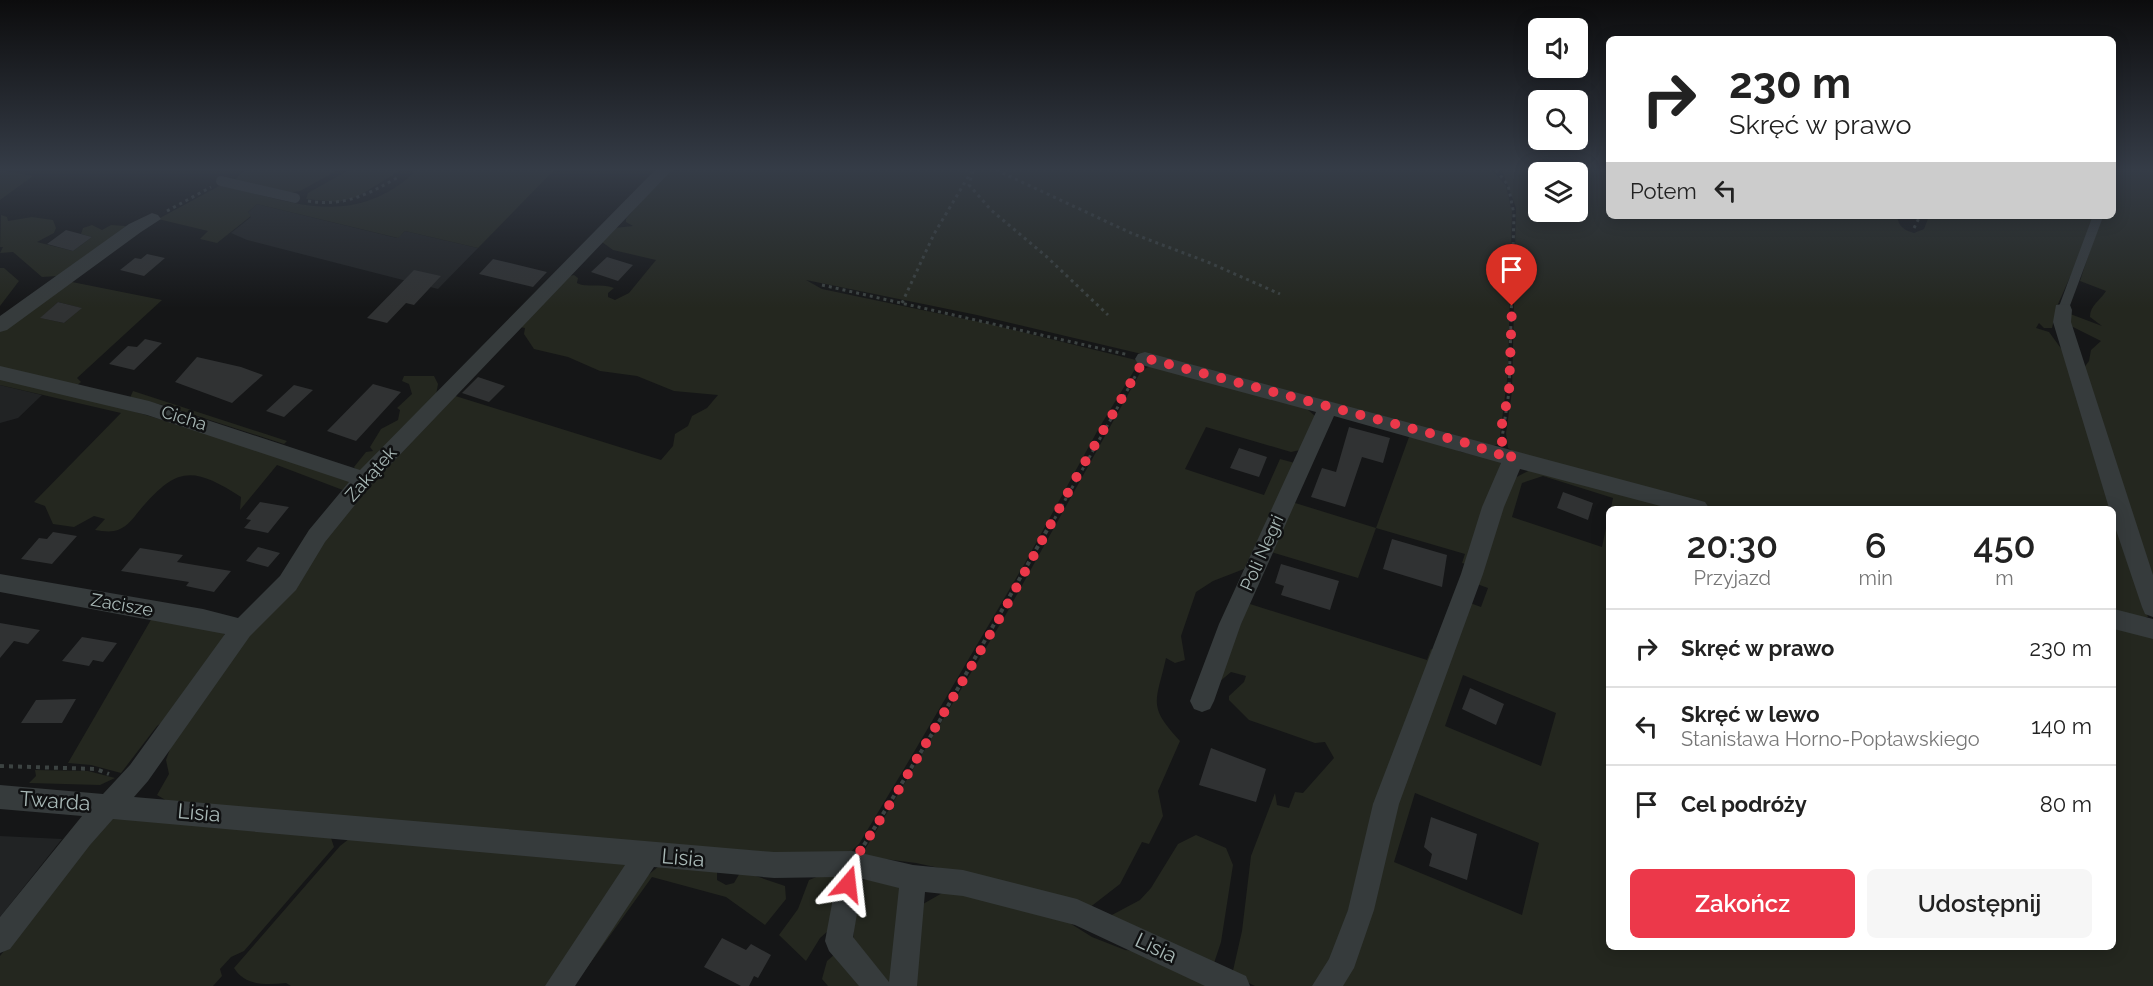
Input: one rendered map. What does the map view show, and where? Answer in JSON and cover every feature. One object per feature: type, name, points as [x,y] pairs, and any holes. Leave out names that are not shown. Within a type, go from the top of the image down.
[{"type":"street","name":"Zakątek","points":[[0,939],[81,836],[130,782],[242,629],[288,583],[317,536],[364,478],[619,216]]},
{"type":"street","points":[[0,325],[135,228],[152,219]]},
{"type":"street","points":[[2063,310],[2062,322],[2125,527],[2153,607]]},
{"type":"street","points":[[1145,358],[1463,442],[1513,459],[1690,506]]},
{"type":"street","name":"Cicha","points":[[0,373],[150,408],[364,478]]},
{"type":"street","name":"Poli Negri","points":[[1202,701],[1230,624],[1329,408]]},
{"type":"street","points":[[1326,986],[1340,968],[1361,910],[1386,804],[1472,574],[1492,507],[1507,478],[1513,459]]},
{"type":"street","name":"Zacisze","points":[[0,584],[202,619],[242,629]]},
{"type":"street","points":[[2116,620],[2153,629]]},
{"type":"street","name":"Twarda","points":[[0,797],[110,805]]},
{"type":"street","name":"Lisia","points":[[110,805],[648,855],[774,865],[852,864],[913,878],[963,883],[1077,912],[1236,986]]},
{"type":"street","points":[[559,986],[648,855]]},
{"type":"street","points":[[852,864],[839,941],[877,986]]},
{"type":"street","points":[[903,986],[913,878]]},
{"type":"lane","points":[[2063,310],[2097,219]]},
{"type":"path","points":[[152,219],[157,216]]},
{"type":"path","points":[[902,303],[934,234],[945,216]]},
{"type":"path","points":[[998,216],[1047,257],[1108,315]]},
{"type":"path","points":[[1095,216],[1131,233],[1210,262],[1280,294]]},
{"type":"path","points":[[1513,459],[1502,445],[1502,424],[1509,392],[1514,216]]},
{"type":"path","points":[[1914,228],[1918,219]]},
{"type":"path","points":[[822,285],[1145,358],[1077,476],[1002,614],[895,796],[852,864]]},
{"type":"path","points":[[0,766],[96,770],[130,782]]},
{"type":"shaded area","points":[[1,216],[7,217],[8,221],[32,217],[53,220],[56,228],[54,233],[37,242],[73,251],[92,237],[81,234],[83,228],[92,225],[102,230],[111,225],[126,226],[121,233],[58,276],[42,277],[13,252],[0,253],[3,247],[0,247]]},
{"type":"shaded area","points":[[164,216],[251,216],[217,243],[200,239],[208,231],[158,219]]},
{"type":"shaded area","points":[[306,216],[397,238],[405,231],[478,248],[438,289],[247,240],[231,233],[251,217]]},
{"type":"shaded area","points":[[307,216],[509,216],[478,248],[405,231],[398,238]]},
{"type":"shaded area","points":[[629,216],[1512,216],[1508,372],[1499,444],[1490,447],[1146,355],[977,315],[806,280],[822,289],[989,324],[1140,361],[1099,428],[1025,563],[904,769],[859,844],[844,858],[174,805],[157,795],[169,774],[166,760],[178,727],[168,718],[157,726],[121,773],[91,765],[68,763],[152,618],[218,628],[225,635],[265,614],[298,584],[359,474],[354,467],[366,452],[373,451],[370,447],[381,429],[398,420],[400,410],[397,408],[412,394],[409,384],[402,381],[404,376],[434,376],[438,384],[436,395],[449,394],[661,460],[673,446],[675,434],[688,426],[692,416],[707,408],[718,395],[674,391],[637,376],[600,371],[568,357],[534,349],[524,334],[525,328],[520,327],[566,277],[574,275],[578,278],[577,283],[614,288],[608,293],[608,297],[615,300],[629,293],[656,260],[613,250],[602,242],[614,228],[633,226],[626,222]]},
{"type":"shaded area","points":[[1516,216],[1528,216],[1528,222],[1588,222],[1588,216],[1606,216],[1606,219],[1898,219],[1903,228],[1914,233],[1924,229],[1928,219],[2116,219],[2116,216],[2153,216],[2153,597],[2083,369],[2089,361],[2091,350],[2101,341],[2067,324],[2065,312],[2102,326],[2090,317],[2090,313],[2106,291],[2080,281],[2092,244],[2086,241],[2058,304],[2052,328],[2044,328],[2039,323],[2036,328],[2049,332],[2068,358],[2114,506],[1704,506],[1517,454],[1508,448],[1506,433],[1512,391]]},
{"type":"shaded area","points":[[0,268],[4,268],[19,281],[0,306]]},
{"type":"shaded area","points":[[67,281],[162,300],[77,378],[81,382],[76,386],[0,368],[0,330]],"holes":[[[58,302],[81,308],[64,323],[41,318]]]},
{"type":"shaded area","points":[[1150,366],[1306,408],[1315,416],[1300,450],[1291,452],[1206,427],[1185,469],[1264,495],[1280,459],[1295,463],[1244,569],[1213,581],[1196,592],[1181,636],[1185,660],[1175,663],[1166,658],[1157,695],[1158,711],[1180,741],[1158,791],[1163,816],[1149,844],[1142,842],[1120,884],[1089,908],[1005,882],[916,863],[861,856],[1005,616],[1141,371]]},
{"type":"shaded area","points":[[0,377],[109,404],[344,474],[350,483],[348,492],[277,465],[240,510],[241,497],[210,480],[186,475],[164,486],[152,496],[128,524],[118,530],[95,530],[105,519],[94,516],[74,527],[53,524],[45,506],[34,502],[121,413],[0,385]]},
{"type":"shaded area","points":[[0,385],[42,395],[18,418],[0,423]]},
{"type":"shaded area","points":[[133,391],[287,441],[284,444],[163,405],[130,398]]},
{"type":"shaded area","points":[[1409,437],[1441,442],[1461,452],[1496,458],[1501,463],[1470,565],[1462,563],[1465,554],[1376,528]]},
{"type":"shaded area","points":[[1528,471],[1536,471],[1666,506],[1611,506],[1613,498],[1543,476],[1522,483],[1512,517],[1602,547],[1606,528],[1606,950],[2116,950],[2116,626],[2153,636],[2153,986],[1337,986],[1382,848],[1470,603],[1481,607],[1488,588],[1477,584],[1513,479]],"holes":[[[1463,675],[1556,713],[1541,766],[1445,726]],[[1415,793],[1539,843],[1522,915],[1394,862]]]},
{"type":"shaded area","points":[[1292,502],[1376,528],[1358,578],[1271,552]]},
{"type":"shaded area","points":[[2116,513],[2148,617],[2128,619],[2116,616]]},
{"type":"shaded area","points":[[1250,604],[1427,660],[1431,649],[1434,650],[1366,863],[1320,986],[1255,986],[1232,975],[1242,931],[1251,856],[1275,793],[1277,805],[1289,808],[1295,792],[1303,793],[1334,758],[1325,742],[1315,743],[1249,720],[1229,700],[1229,696],[1244,682],[1246,676],[1231,672],[1219,682],[1236,627]]},
{"type":"shaded area","points":[[35,770],[88,771],[115,778],[100,785],[29,783],[36,776]]},
{"type":"shaded area","points":[[126,817],[331,838],[334,847],[244,951],[231,957],[220,969],[222,976],[213,986],[0,986],[0,956],[107,819]]},
{"type":"shaded area","points":[[354,835],[622,860],[630,870],[552,986],[291,986],[286,983],[257,983],[244,978],[234,968],[340,846]]},
{"type":"shaded area","points":[[1196,835],[1226,848],[1233,865],[1221,942],[1214,963],[1110,916],[1140,900],[1151,888],[1178,844]]},
{"type":"shaded area","points":[[0,836],[62,839],[0,917]]},
{"type":"shaded area","points":[[665,861],[717,868],[717,880],[726,885],[734,883],[741,871],[785,886],[786,899],[765,925],[726,897],[652,877],[578,980],[642,880]]},
{"type":"shaded area","points":[[829,872],[841,877],[829,930],[820,938],[806,961],[779,935],[798,909],[809,880]]},
{"type":"shaded area","points":[[867,878],[892,881],[900,889],[891,986],[853,943],[856,886]]},
{"type":"shaded area","points":[[944,892],[977,892],[1060,917],[1092,937],[1125,950],[1138,951],[1217,986],[910,986],[923,904]]},
{"type":"shaded area","points":[[835,954],[870,986],[828,986],[822,979],[827,961]]},
{"type":"building","points":[[66,230],[92,237],[73,251],[47,244]]},
{"type":"building","points":[[147,254],[165,258],[144,276],[120,270],[135,258],[141,259]]},
{"type":"building","points":[[607,257],[633,265],[618,281],[591,272]]},
{"type":"building","points":[[493,259],[547,272],[533,287],[479,274]]},
{"type":"building","points":[[414,270],[441,276],[414,305],[406,303],[387,323],[367,318]]},
{"type":"building","points":[[58,302],[82,308],[64,323],[40,318]]},
{"type":"building","points":[[145,339],[162,343],[134,370],[109,364],[128,346],[137,347]]},
{"type":"building","points":[[197,357],[241,367],[263,375],[232,403],[175,382]]},
{"type":"building","points":[[478,377],[505,386],[489,402],[462,393]]},
{"type":"building","points":[[373,384],[401,392],[356,441],[327,431]]},
{"type":"building","points":[[294,385],[313,390],[284,417],[266,411]]},
{"type":"building","points":[[1349,427],[1390,438],[1383,463],[1362,457],[1345,507],[1311,497],[1322,468],[1336,472]]},
{"type":"building","points":[[1239,448],[1267,457],[1259,477],[1230,468]]},
{"type":"building","points":[[1563,492],[1593,503],[1588,520],[1557,508]]},
{"type":"building","points":[[260,502],[289,507],[268,533],[244,528],[251,520],[246,519]]},
{"type":"building","points":[[53,532],[77,536],[52,564],[21,559],[39,538],[47,539]]},
{"type":"building","points":[[1392,539],[1447,555],[1442,587],[1383,569]]},
{"type":"building","points":[[258,547],[280,553],[268,567],[246,561]]},
{"type":"building","points":[[140,548],[183,555],[177,562],[231,571],[214,592],[186,586],[189,582],[121,571]]},
{"type":"building","points":[[1281,564],[1339,581],[1330,610],[1281,595],[1284,586],[1275,583]]},
{"type":"building","points":[[0,623],[40,630],[28,644],[14,641],[0,658]]},
{"type":"building","points":[[82,637],[117,643],[103,662],[93,660],[89,666],[62,661]]},
{"type":"building","points":[[1470,688],[1504,704],[1496,725],[1462,709]]},
{"type":"building","points":[[76,699],[62,723],[21,723],[36,700]]},
{"type":"building","points":[[1211,748],[1266,769],[1256,802],[1199,785]]},
{"type":"building","points":[[1431,817],[1477,834],[1467,880],[1429,866],[1432,854],[1424,847]]},
{"type":"building","points":[[722,938],[746,950],[751,944],[771,955],[758,978],[754,976],[749,986],[741,986],[704,967]]},
{"type":"route","points":[[848,884],[852,864],[895,796],[1002,614],[1077,476],[1145,358],[1463,442],[1513,459],[1502,445],[1502,424],[1509,392],[1512,306]]}]
